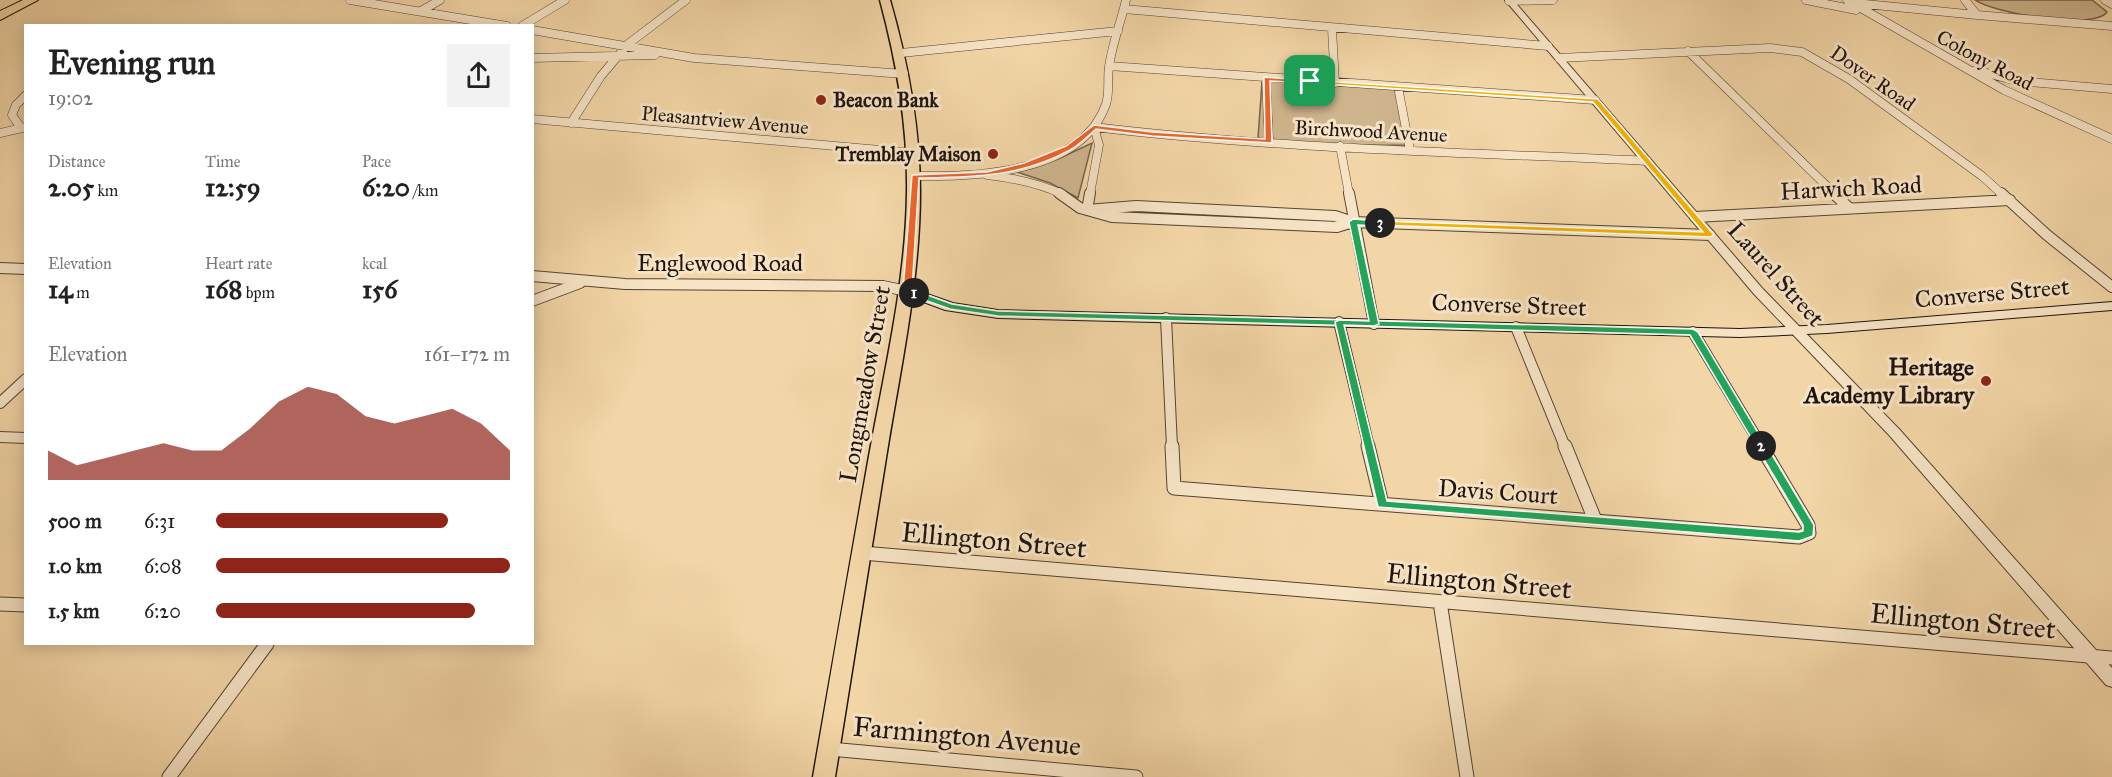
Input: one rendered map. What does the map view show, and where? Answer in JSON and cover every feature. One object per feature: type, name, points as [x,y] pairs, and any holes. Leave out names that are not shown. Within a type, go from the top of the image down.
[{"type":"highway","points":[[0,5],[10,0]]},
{"type":"highway","points":[[0,16],[32,0]]},
{"type":"main road","name":"Longmeadow Street","points":[[824,777],[907,291],[915,176],[914,153],[901,53],[885,0]]},
{"type":"main road","name":"Converse Street","points":[[907,291],[950,307],[988,313],[1693,332],[1795,331],[2112,306]]},
{"type":"street","points":[[350,0],[496,24]]},
{"type":"street","points":[[421,11],[440,0]]},
{"type":"street","points":[[525,24],[565,0]]},
{"type":"street","points":[[571,123],[601,76],[627,45],[686,0]]},
{"type":"street","points":[[987,175],[1036,162],[1059,153],[1076,143],[1094,127],[1106,103],[1109,66],[1126,0]]},
{"type":"street","points":[[1509,0],[1553,0]]},
{"type":"street","name":"Laurel Street","points":[[1509,0],[1795,331],[1894,432],[2112,680]]},
{"type":"street","points":[[1806,0],[1869,14]]},
{"type":"street","points":[[1965,0],[1977,15]]},
{"type":"street","points":[[2105,0],[2112,3]]},
{"type":"street","points":[[1849,1],[1977,15],[2112,26]]},
{"type":"street","name":"Colony Road","points":[[1849,1],[1953,63],[2060,117],[2112,139]]},
{"type":"street","points":[[1123,12],[1332,31],[1548,46]]},
{"type":"street","points":[[534,30],[694,58]]},
{"type":"street","points":[[901,53],[1118,31]]},
{"type":"street","points":[[1332,31],[1335,83]]},
{"type":"street","name":"Dover Road","points":[[1558,58],[1688,51],[1779,48],[1797,50],[1849,79],[1982,176],[2047,235],[2112,287]]},
{"type":"street","points":[[1688,51],[1848,207]]},
{"type":"street","points":[[534,58],[618,55],[694,58],[904,74]]},
{"type":"street","points":[[1953,63],[2016,81],[2112,89]]},
{"type":"street","points":[[1109,66],[1595,100]]},
{"type":"street","points":[[1266,78],[1269,142]]},
{"type":"street","points":[[2001,88],[2016,81]]},
{"type":"street","points":[[1398,87],[1410,150]]},
{"type":"street","points":[[0,134],[23,128],[12,115],[16,105],[24,97]]},
{"type":"street","name":"Pleasantview Avenue","points":[[534,119],[914,153]]},
{"type":"street","points":[[1088,210],[1099,145],[1094,127]]},
{"type":"street","name":"Birchwood Avenue","points":[[1094,127],[1118,131],[1269,142],[1647,161]]},
{"type":"street","points":[[1340,146],[1374,324]]},
{"type":"street","points":[[915,176],[987,175],[1015,178],[1042,185],[1062,194],[1080,208],[1112,217],[1181,222],[1337,227],[1353,222],[1710,235]]},
{"type":"street","name":"Harwich Road","points":[[1695,218],[1848,207],[2010,200]]},
{"type":"street","points":[[0,268],[24,269]]},
{"type":"street","name":"Englewood Road","points":[[534,276],[625,284],[896,286],[907,291]]},
{"type":"street","points":[[534,300],[584,281]]},
{"type":"street","name":"Davis Court","points":[[1166,318],[1174,488],[1799,537],[1809,533],[1808,525],[1693,332]]},
{"type":"street","points":[[1339,322],[1382,504]]},
{"type":"street","points":[[1516,327],[1595,520]]},
{"type":"street","points":[[0,403],[24,382]]},
{"type":"street","points":[[0,437],[24,438]]},
{"type":"street","name":"Ellington Street","points":[[862,553],[2112,658]]},
{"type":"street","points":[[1440,602],[1467,777]]},
{"type":"street","points":[[0,603],[24,605]]},
{"type":"street","points":[[169,777],[266,645]]},
{"type":"street","name":"Farmington Avenue","points":[[830,749],[1136,777]]},
{"type":"shaded area","points":[[1975,0],[2092,0],[2107,12],[2098,17],[2083,20],[2042,18],[2001,10]]},
{"type":"shaded area","points":[[1328,77],[1394,86],[1408,145],[1317,146],[1258,138],[1262,82]]},
{"type":"shaded area","points":[[1092,143],[1078,198],[1050,183],[1017,172],[1058,159]]},
{"type":"place","name":"Beacon Bank","points":[[821,100]]},
{"type":"place","name":"Tremblay Maison","points":[[993,154]]},
{"type":"place","name":"Heritage Academy Library","points":[[1986,381]]},
{"type":"route","points":[[1310,81],[1266,78],[1269,142],[1152,134],[1094,127],[1068,148],[1027,165],[987,175],[915,176],[907,291],[950,307],[998,314],[1339,322],[1374,324],[1693,332],[1808,525],[1809,533],[1799,537],[1382,504],[1339,322],[1374,324],[1353,222],[1710,235],[1595,100],[1310,81]]}]
